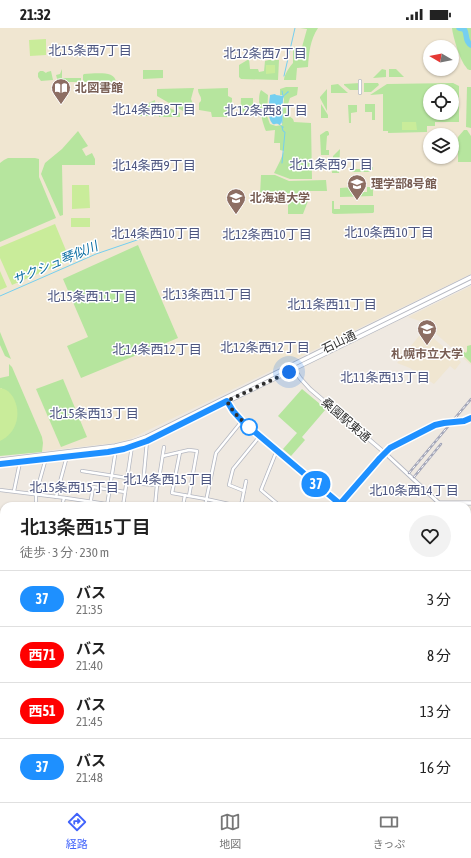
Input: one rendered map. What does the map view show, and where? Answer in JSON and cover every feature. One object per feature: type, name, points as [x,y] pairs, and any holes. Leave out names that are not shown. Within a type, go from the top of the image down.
[{"type":"main road","name":"石山通","points":[[0,464],[132,446],[147,441],[471,277]]},
{"type":"main road","name":"石山通","points":[[293,367],[471,282]]},
{"type":"main road","name":"石山通","points":[[0,460],[67,456],[116,448],[146,437],[226,400]]},
{"type":"street","points":[[360,81],[360,93]]},
{"type":"street","name":"桑園駅東通","points":[[293,367],[310,389],[385,453],[434,502]]},
{"type":"street","points":[[226,400],[242,421],[336,502]]},
{"type":"street","points":[[342,502],[390,448],[435,425],[464,421],[471,418]]},
{"type":"street","points":[[206,502],[216,453],[242,421]]},
{"type":"street","points":[[244,490],[229,485],[232,471],[260,436]]},
{"type":"street","points":[[147,441],[143,484],[157,485]]},
{"type":"street","points":[[124,502],[132,446]]},
{"type":"street","points":[[155,502],[164,447]]},
{"type":"street","points":[[108,502],[116,448]]},
{"type":"street","points":[[163,456],[190,450],[197,451],[185,502]]},
{"type":"street","points":[[275,502],[261,490],[277,450]]},
{"type":"street","points":[[180,452],[172,493],[220,502]]},
{"type":"street","points":[[56,496],[67,456]]},
{"type":"street","points":[[36,502],[36,494],[46,457]]},
{"type":"street","points":[[14,492],[20,462]]},
{"type":"street","points":[[82,471],[127,478]]},
{"type":"street","points":[[159,477],[174,480]]},
{"type":"street","points":[[242,502],[246,481]]},
{"type":"street","points":[[86,486],[125,492]]},
{"type":"street","points":[[91,501],[93,487]]},
{"type":"street","points":[[0,490],[95,502]]},
{"type":"street","points":[[63,502],[64,498]]},
{"type":"shaded area","name":"北海道大学","points":[[0,28],[471,28],[471,274],[130,439],[114,443],[0,456]]},
{"type":"shaded area","points":[[471,286],[471,365],[423,322],[408,317]]},
{"type":"shaded area","name":"札幌市立大学","points":[[424,330],[461,362],[455,370],[450,366],[434,384],[410,368],[397,363]]},
{"type":"green space","points":[[300,28],[318,28],[309,52],[308,67],[297,68],[296,80],[284,80],[286,73],[293,63],[293,47],[302,47],[307,29]]},
{"type":"green space","points":[[452,28],[471,28],[471,70],[468,69],[461,59],[459,53],[459,40],[455,40]]},
{"type":"green space","points":[[46,39],[46,55],[30,56],[29,40]]},
{"type":"green space","points":[[249,59],[250,69],[258,69],[259,72],[264,71],[265,61],[279,60],[278,80],[241,79],[239,77],[239,65]]},
{"type":"green space","points":[[266,65],[275,65],[275,73],[266,74]]},
{"type":"green space","points":[[62,69],[62,78],[81,78],[81,82],[58,82],[56,75],[60,74]]},
{"type":"green space","points":[[382,69],[386,70],[386,77],[373,78]]},
{"type":"green space","points":[[389,69],[396,69],[404,77],[389,77]]},
{"type":"green space","points":[[143,70],[163,70],[163,78],[143,79]]},
{"type":"green space","points":[[40,71],[46,73],[51,71],[53,80],[41,81],[38,77],[38,73]]},
{"type":"green space","points":[[84,74],[108,74],[115,78],[116,82],[83,82]]},
{"type":"green space","points":[[360,83],[359,90],[350,90],[344,85],[344,84]]},
{"type":"green space","points":[[364,83],[378,83],[379,85],[371,92],[364,92]]},
{"type":"green space","points":[[453,83],[455,84],[423,84],[423,120],[459,120],[459,122],[435,122],[435,126],[427,126],[427,128],[423,128],[423,132],[388,133],[388,131],[383,131],[383,94],[370,95],[387,84]]},
{"type":"green space","points":[[338,84],[348,93],[331,93],[331,85]]},
{"type":"green space","points":[[286,87],[298,87],[297,95],[290,98],[287,107],[289,116],[294,122],[311,123],[312,179],[290,179],[274,173],[284,151],[280,150],[280,143],[274,143],[275,130],[266,131],[260,110],[259,99],[261,90],[268,95],[267,116],[270,124],[276,126],[282,125],[284,99],[283,95],[280,95],[280,89]]},
{"type":"green space","points":[[467,87],[471,87],[471,128],[466,127]]},
{"type":"green space","points":[[194,88],[191,99],[193,111],[183,111],[157,96],[157,89]]},
{"type":"green space","points":[[228,88],[228,96],[232,98],[232,117],[212,117],[211,112],[199,110],[199,103],[201,99],[198,89]]},
{"type":"green space","points":[[327,89],[327,111],[320,97]]},
{"type":"green space","points":[[241,98],[253,98],[253,116],[240,116]]},
{"type":"green space","points":[[155,100],[156,116],[137,116],[138,108]]},
{"type":"green space","points":[[158,102],[180,113],[180,117],[159,117]]},
{"type":"green space","points":[[321,104],[328,115],[328,118],[321,118]]},
{"type":"green space","points":[[365,104],[375,104],[375,120],[372,120],[372,112],[365,112]]},
{"type":"green space","points":[[348,105],[357,105],[357,112],[351,113],[351,123],[349,123]]},
{"type":"green space","points":[[402,122],[416,122],[417,130],[402,130]]},
{"type":"green space","points":[[464,130],[467,130],[471,136],[471,162],[459,162],[459,136]]},
{"type":"green space","points":[[78,131],[88,146],[82,149],[86,156],[92,153],[95,159],[95,165],[62,165],[63,215],[60,216],[41,174],[45,163],[62,149]]},
{"type":"green space","points":[[326,131],[329,133],[327,136],[326,150],[329,150],[329,155],[321,155],[320,135]]},
{"type":"green space","points":[[340,149],[339,173],[332,173],[333,156]]},
{"type":"green space","points":[[8,158],[39,159],[39,177],[56,218],[0,242],[0,163]]},
{"type":"green space","points":[[362,167],[373,167],[373,170],[370,170],[370,172],[352,172],[352,169],[362,169]]},
{"type":"green space","points":[[261,175],[275,175],[289,181],[326,180],[327,191],[309,191],[308,201],[303,214],[288,214],[288,194],[260,195]]},
{"type":"green space","points":[[72,185],[89,185],[90,208],[72,209]]},
{"type":"green space","points":[[354,187],[354,192],[367,192],[367,187],[373,187],[373,196],[340,197],[340,188]]},
{"type":"green space","points":[[332,201],[334,201],[334,209],[340,209],[340,205],[374,205],[374,212],[334,214],[332,213]]},
{"type":"green space","points":[[71,218],[90,218],[90,227],[71,227]]},
{"type":"green space","points":[[55,224],[70,260],[12,285],[0,258],[0,247]]},
{"type":"green space","points":[[138,245],[178,338],[81,378],[67,346],[88,337],[63,279]]},
{"type":"green space","points":[[0,271],[7,287],[0,290]]},
{"type":"green space","points":[[0,332],[11,359],[5,356],[0,345]]},
{"type":"green space","points":[[471,345],[471,363],[458,350],[466,353],[467,346]]},
{"type":"green space","points":[[9,364],[12,367],[42,437],[42,452],[0,456],[0,391],[2,388],[0,388],[0,378],[9,376]]},
{"type":"green space","points":[[63,379],[87,437],[61,447],[36,389]]},
{"type":"green space","points":[[0,388],[10,393],[13,397],[16,403],[17,416],[14,428],[0,441]]},
{"type":"green space","points":[[302,389],[326,409],[302,437],[305,440],[291,456],[283,449],[297,433],[278,416]]},
{"type":"water","points":[[288,91],[289,92],[283,99],[282,121],[280,125],[284,127],[283,128],[278,124],[273,124],[270,121],[270,95],[275,94],[283,96]]},
{"type":"waterway","points":[[284,76],[295,28]]},
{"type":"waterway","points":[[459,28],[464,29],[468,42],[471,45]]},
{"type":"waterway","points":[[282,91],[283,96]]},
{"type":"waterway","points":[[282,114],[282,123]]},
{"type":"waterway","points":[[282,127],[283,131],[285,132],[282,163]]},
{"type":"waterway","name":"サクシュ琴似川","points":[[0,296],[96,254],[140,239]]},
{"type":"railway","points":[[409,473],[471,399]]},
{"type":"railway","points":[[414,477],[441,444]]},
{"type":"bus line","name":"37","points":[[0,464],[124,449],[147,441],[227,401],[242,421],[338,502]]},
{"type":"bus line","name":"37","points":[[342,502],[390,448],[435,425],[464,421],[471,418]]},
{"type":"place","name":"北図書館","points":[[61,105]]},
{"type":"place","name":"理学部8号館","points":[[357,201]]},
{"type":"place","name":"北海道大学","points":[[236,215]]},
{"type":"place","name":"札幌市立大学","points":[[427,346]]},
{"type":"district","name":"北15条西7丁目","points":[[90,50]]},
{"type":"district","name":"北12条西7丁目","points":[[265,53]]},
{"type":"district","name":"北14条西8丁目","points":[[154,109]]},
{"type":"district","name":"北12条西8丁目","points":[[266,110]]},
{"type":"district","name":"北11条西9丁目","points":[[331,164]]},
{"type":"district","name":"北14条西9丁目","points":[[154,165]]},
{"type":"district","name":"北10条西10丁目","points":[[389,232]]},
{"type":"district","name":"北14条西10丁目","points":[[156,233]]},
{"type":"district","name":"北12条西10丁目","points":[[267,234]]},
{"type":"district","name":"北13条西11丁目","points":[[207,294]]},
{"type":"district","name":"北15条西11丁目","points":[[92,296]]},
{"type":"district","name":"北11条西11丁目","points":[[332,304]]},
{"type":"district","name":"北12条西12丁目","points":[[265,347]]},
{"type":"district","name":"北14条西12丁目","points":[[157,349]]},
{"type":"district","name":"北11条西13丁目","points":[[385,377]]},
{"type":"district","name":"北15条西13丁目","points":[[94,413]]},
{"type":"district","name":"北14条西15丁目","points":[[168,479]]},
{"type":"district","name":"北15条西15丁目","points":[[74,487]]},
{"type":"district","name":"北10条西14丁目","points":[[414,490]]},
{"type":"route","points":[[249,427],[251,428],[237,416],[227,401],[289,372]]}]
